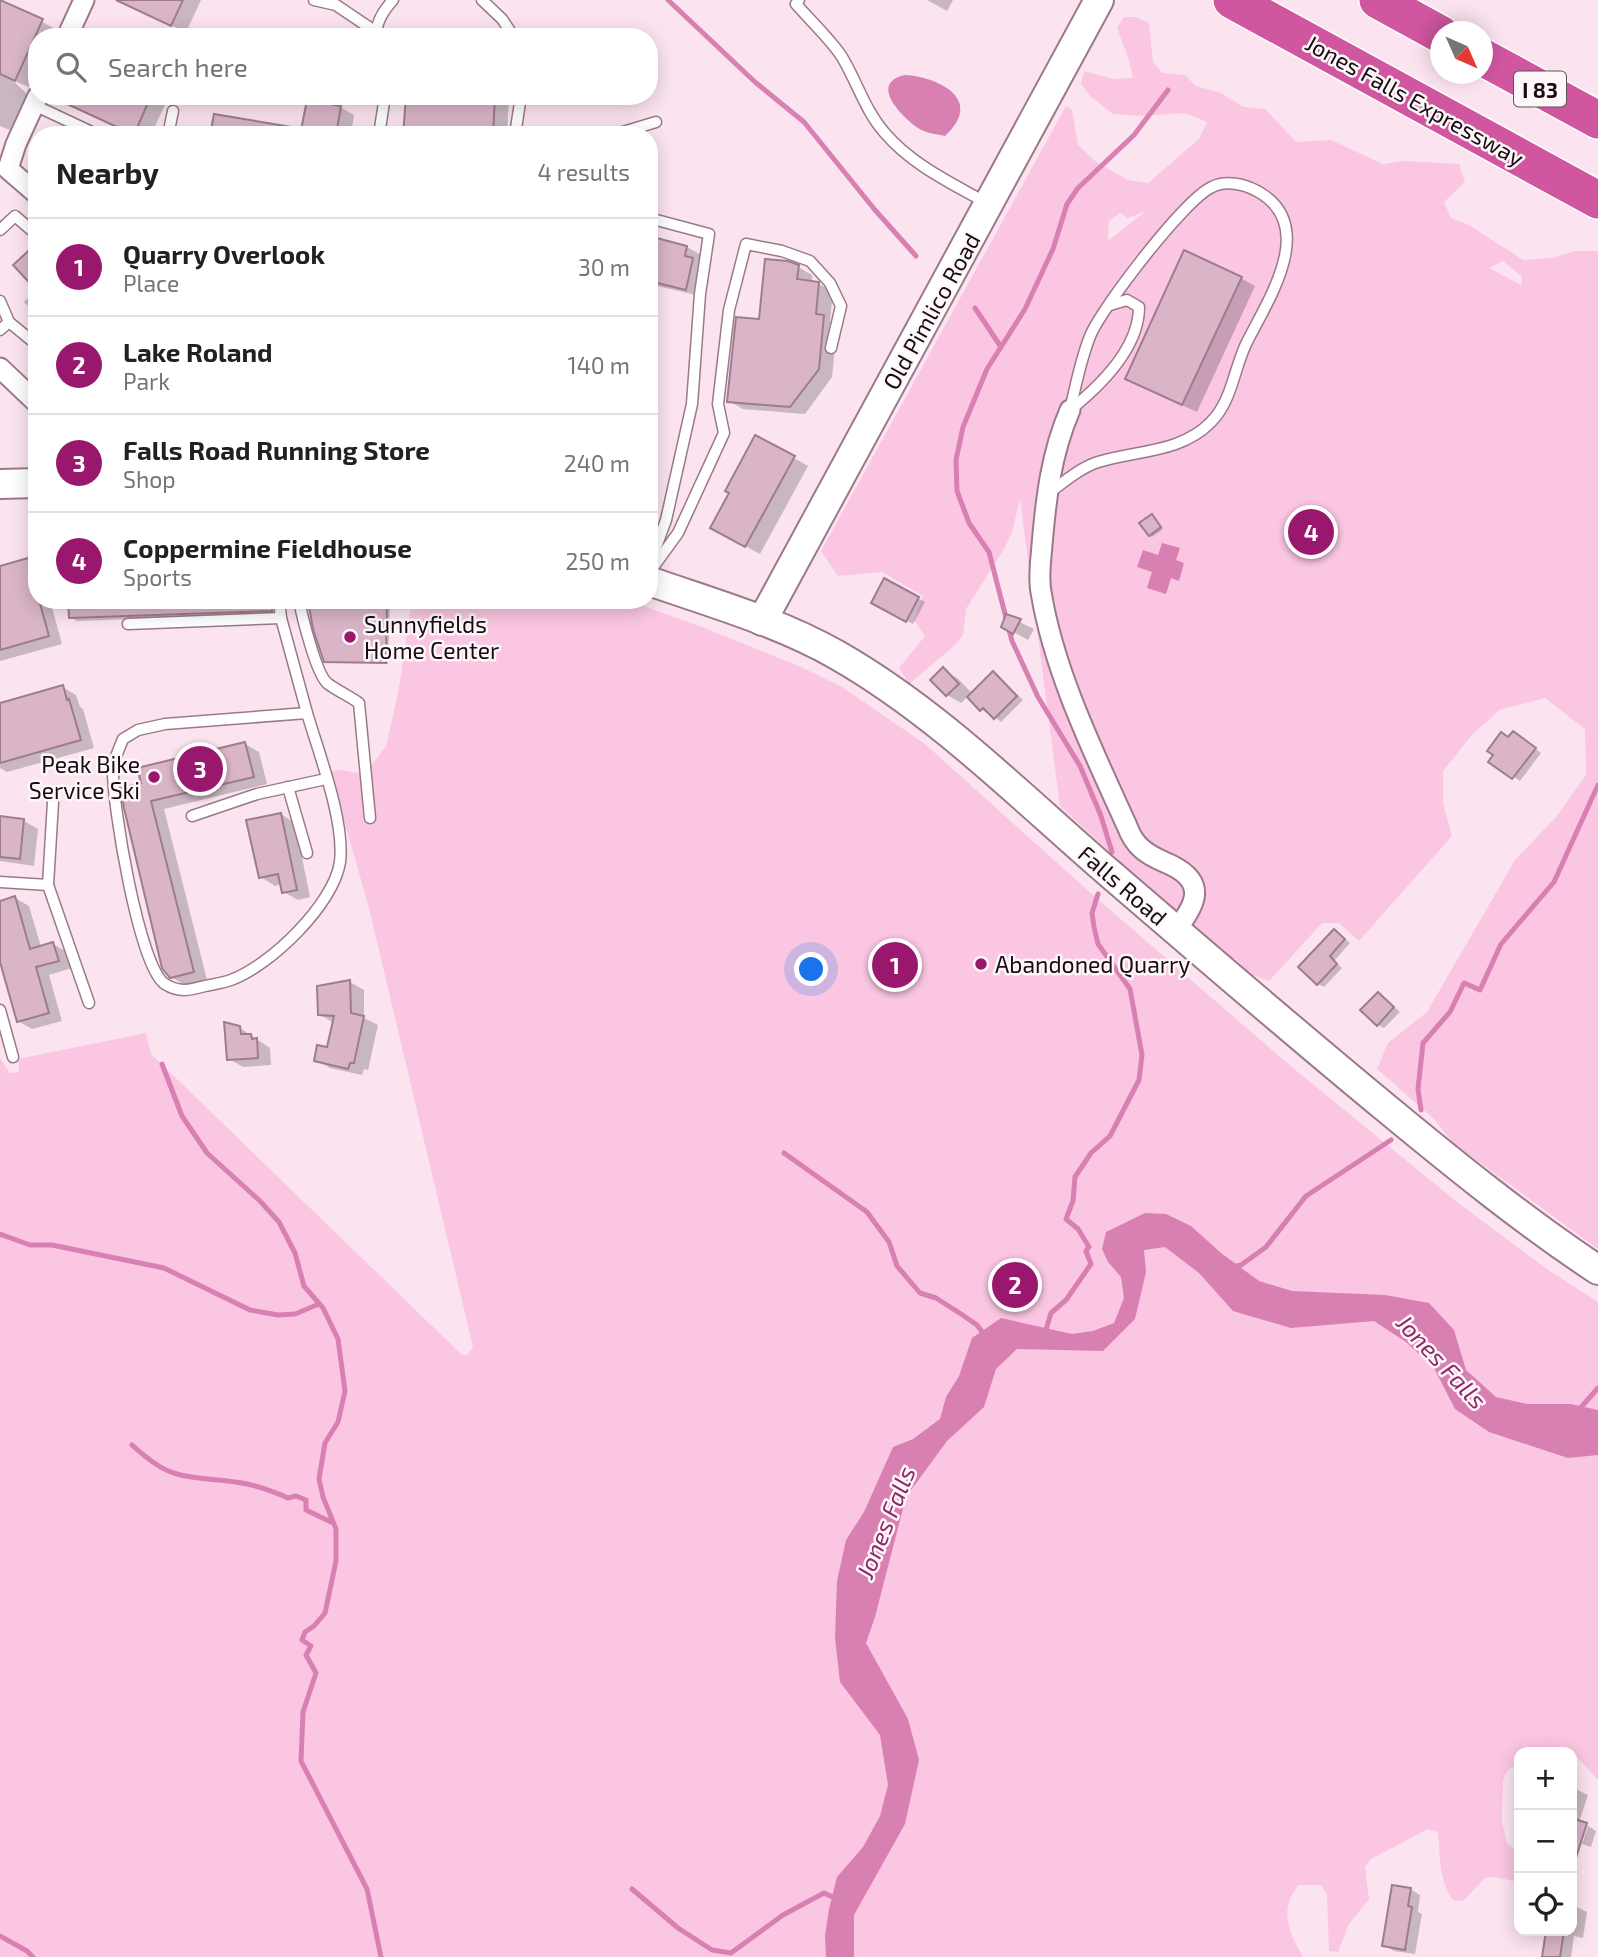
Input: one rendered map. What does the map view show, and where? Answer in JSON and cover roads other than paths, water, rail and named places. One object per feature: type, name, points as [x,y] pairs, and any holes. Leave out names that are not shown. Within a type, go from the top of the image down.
[{"type":"highway","name":"Jones Falls Expressway","points":[[1232,0],[1598,200]]},
{"type":"highway","points":[[1378,0],[1430,29]]},
{"type":"highway","name":"I 83","points":[[1493,63],[1598,120]]},
{"type":"main road","name":"Old Pimlico Road","points":[[762,621],[1099,0]]},
{"type":"main road","points":[[0,484],[28,483]]},
{"type":"main road","name":"Falls Road","points":[[658,584],[762,621],[835,654],[898,695],[976,756],[1306,1042],[1455,1165],[1526,1221],[1598,1270]]},
{"type":"street","points":[[70,28],[84,0]]},
{"type":"street","points":[[28,186],[8,169],[34,105]]},
{"type":"street","points":[[0,369],[28,395]]},
{"type":"street","points":[[1070,410],[1059,435],[1046,495],[1040,589],[1046,618],[1084,733],[1132,837],[1149,855],[1186,873],[1194,885],[1195,897],[1191,911],[1176,930]]},
{"type":"lane","points":[[314,0],[336,5],[368,28]]},
{"type":"lane","points":[[378,28],[382,13],[393,0]]},
{"type":"lane","points":[[482,0],[508,28]]},
{"type":"lane","points":[[799,0],[796,4],[841,54],[868,110],[884,132],[903,152],[925,168],[989,204]]},
{"type":"lane","points":[[45,105],[82,126]]},
{"type":"lane","points":[[380,126],[384,105]]},
{"type":"lane","points":[[516,126],[520,105]]},
{"type":"lane","points":[[170,126],[173,111]]},
{"type":"lane","points":[[641,126],[656,121]]},
{"type":"lane","points":[[1046,495],[1076,473],[1096,463],[1174,446],[1199,433],[1213,420],[1230,392],[1241,354],[1279,276],[1288,250],[1286,226],[1279,208],[1266,196],[1249,187],[1230,183],[1212,187],[1194,199],[1107,306],[1090,336],[1070,410]]},
{"type":"lane","points":[[0,230],[15,216],[28,227]]},
{"type":"lane","points":[[658,220],[709,234],[700,294],[692,404],[666,520],[658,542]]},
{"type":"lane","points":[[658,561],[678,533],[724,433],[719,404],[729,310],[746,244],[782,251],[810,261],[830,283],[841,306],[831,348]]},
{"type":"lane","points":[[1070,410],[1115,368],[1139,314],[1139,307],[1127,300],[1107,306]]},
{"type":"lane","points":[[0,301],[9,321],[28,337]]},
{"type":"lane","points":[[0,330],[9,321]]},
{"type":"lane","points":[[280,609],[340,830],[340,866],[333,885],[320,905],[267,959],[233,979],[182,992],[163,983],[156,974],[145,943],[118,836],[113,768],[122,739],[138,730],[165,724],[307,713]]},
{"type":"lane","points":[[301,609],[325,681],[359,703],[370,818]]},
{"type":"lane","points":[[128,624],[281,618]]},
{"type":"lane","points":[[192,816],[257,794],[326,779]]},
{"type":"lane","points":[[288,787],[307,853]]},
{"type":"lane","points":[[53,802],[48,885],[89,1003]]},
{"type":"lane","points":[[0,882],[48,885]]},
{"type":"lane","points":[[0,1010],[13,1057]]},
{"type":"water","points":[[905,75],[931,80],[953,93],[959,101],[960,112],[956,123],[945,136],[918,128],[897,109],[889,92],[889,85],[894,79]]},
{"type":"water","points":[[1162,543],[1180,548],[1176,560],[1184,563],[1179,581],[1171,578],[1166,594],[1147,588],[1152,572],[1137,567],[1143,550],[1158,555]]},
{"type":"water","name":"Jones Falls","points":[[1145,1213],[1166,1214],[1191,1226],[1221,1253],[1259,1281],[1292,1291],[1385,1295],[1429,1303],[1454,1330],[1466,1370],[1496,1397],[1527,1404],[1571,1404],[1598,1410],[1598,1455],[1568,1458],[1489,1432],[1455,1409],[1434,1368],[1406,1342],[1374,1321],[1291,1328],[1233,1311],[1199,1273],[1165,1247],[1144,1250],[1146,1272],[1135,1319],[1103,1351],[1017,1349],[996,1369],[984,1407],[947,1441],[906,1497],[866,1643],[908,1719],[919,1760],[905,1824],[854,1915],[854,1957],[826,1957],[825,1936],[837,1877],[863,1847],[880,1816],[888,1785],[880,1735],[840,1682],[835,1638],[837,1581],[846,1540],[864,1512],[893,1447],[913,1439],[940,1419],[946,1397],[959,1376],[972,1338],[1001,1318],[1072,1334],[1093,1331],[1114,1323],[1124,1298],[1121,1277],[1108,1262],[1102,1249],[1106,1232]]},
{"type":"waterway","points":[[668,0],[755,82],[804,122],[916,256]]},
{"type":"waterway","points":[[1112,852],[1101,816],[1080,766],[1038,697],[1012,641],[989,552],[969,523],[957,491],[956,460],[963,427],[987,369],[1025,309],[1053,249],[1067,204],[1078,188],[1134,135],[1168,90]]},
{"type":"waterway","points":[[975,308],[1001,347]]},
{"type":"waterway","points":[[1421,1110],[1418,1089],[1423,1043],[1450,1012],[1464,983],[1480,990],[1501,944],[1554,882],[1598,785]]},
{"type":"waterway","points":[[1045,1333],[1051,1313],[1066,1300],[1091,1264],[1086,1251],[1089,1247],[1078,1229],[1066,1219],[1073,1201],[1075,1177],[1091,1153],[1110,1136],[1139,1080],[1142,1055],[1130,989],[1098,944],[1094,927],[1092,913],[1098,894]]},
{"type":"waterway","points":[[162,1064],[182,1116],[207,1153],[279,1222],[295,1253],[304,1286],[323,1308],[338,1339],[345,1391],[338,1422],[325,1443],[319,1479],[336,1529],[336,1561],[325,1613],[305,1632],[302,1640],[311,1646],[306,1655],[316,1673],[303,1712],[301,1761],[367,1889],[381,1957]]},
{"type":"waterway","points":[[1232,1267],[1241,1265],[1266,1247],[1306,1196],[1391,1140]]},
{"type":"waterway","points":[[784,1153],[867,1212],[889,1242],[897,1266],[920,1293],[936,1298],[961,1314],[977,1325],[986,1337]]},
{"type":"waterway","points":[[0,1234],[30,1245],[52,1245],[164,1268],[250,1310],[278,1315],[295,1314],[319,1304]]},
{"type":"waterway","points":[[1577,1412],[1598,1388]]},
{"type":"waterway","points":[[132,1445],[170,1472],[248,1484],[288,1498],[296,1496],[306,1500],[306,1510],[331,1522]]},
{"type":"waterway","points":[[632,1889],[678,1928],[712,1950],[731,1953],[783,1915],[824,1893],[837,1899]]},
{"type":"waterway","points":[[0,1936],[33,1957]]},
{"type":"place","name":"Coppermine Fieldhouse","points":[[1311,532]]},
{"type":"place","name":"Sunnyfields Home Center","points":[[350,637]]},
{"type":"place","name":"Falls Road Running Store","points":[[200,769]]},
{"type":"place","name":"Peak Bike Service Ski","points":[[154,777]]},
{"type":"place","name":"Abandoned Quarry","points":[[981,964]]},
{"type":"place","name":"Quarry Overlook","points":[[895,965]]},
{"type":"place","name":"Lake Roland","points":[[1015,1285]]}]
